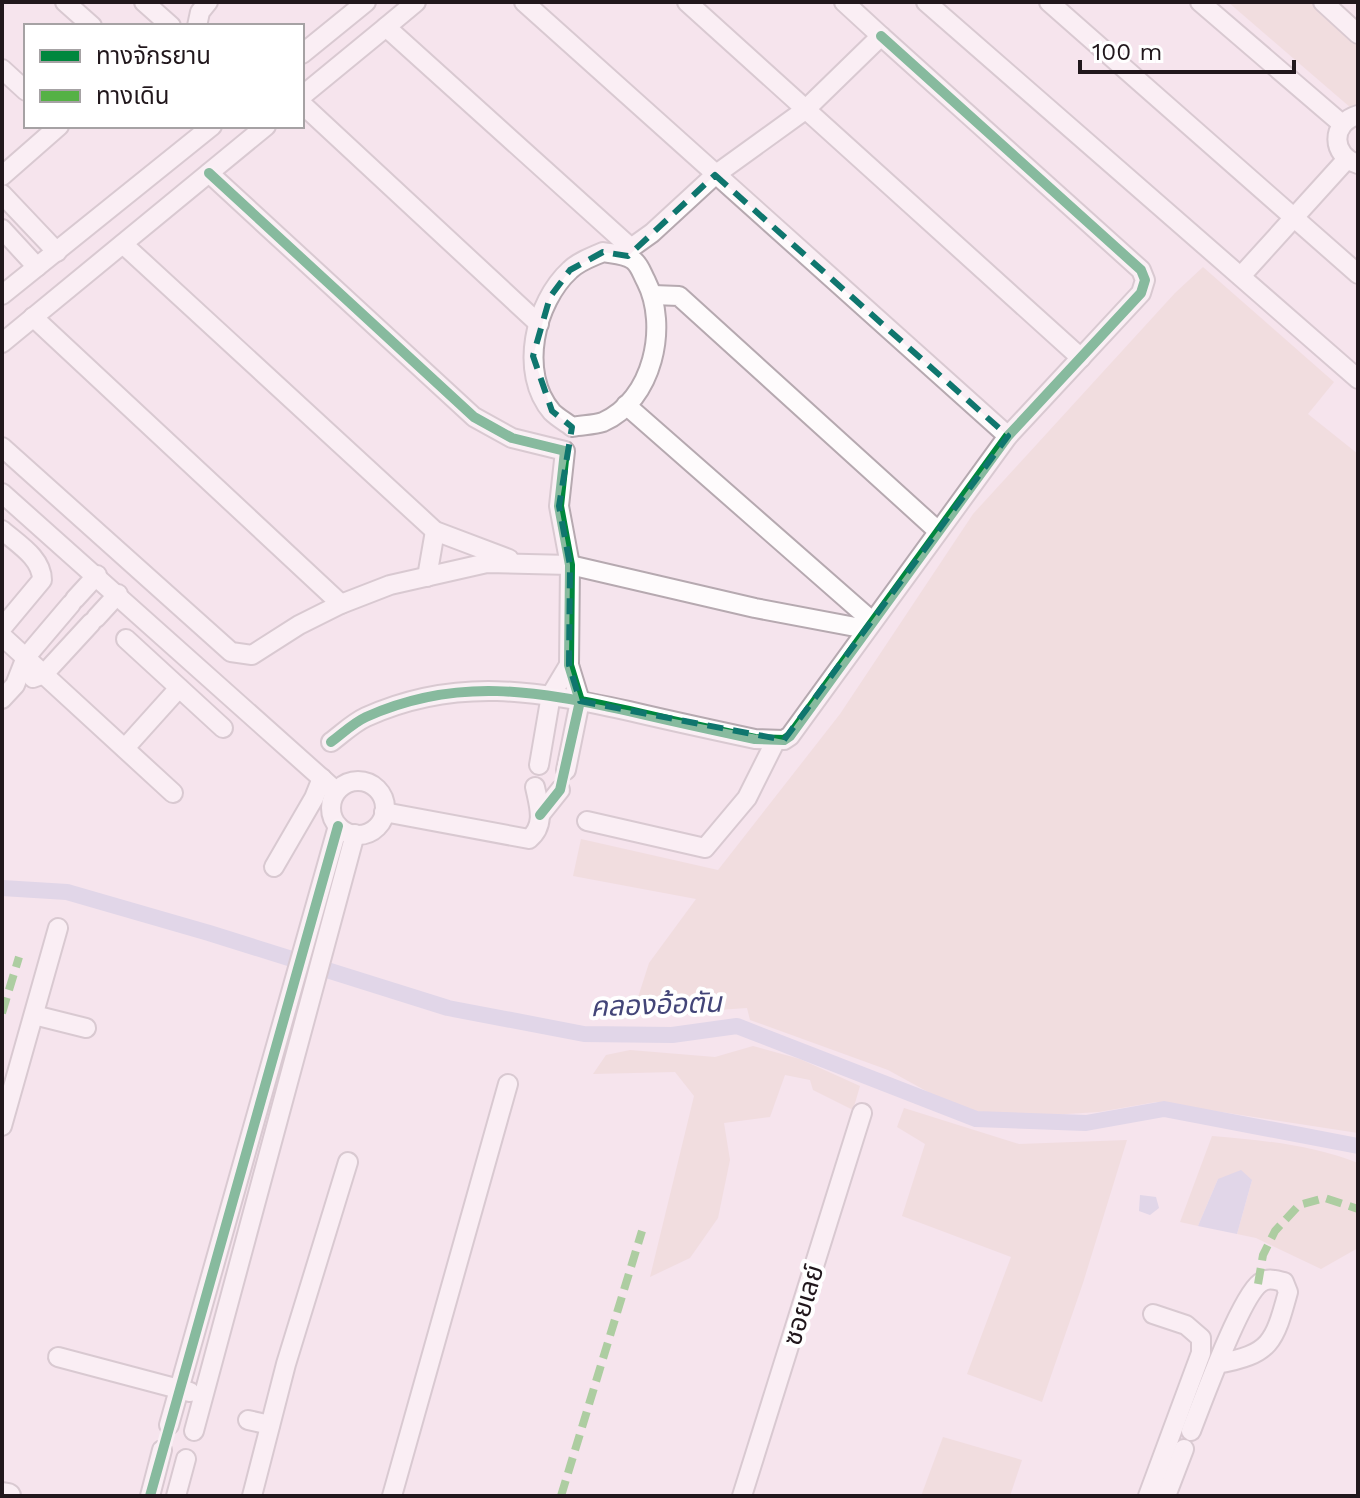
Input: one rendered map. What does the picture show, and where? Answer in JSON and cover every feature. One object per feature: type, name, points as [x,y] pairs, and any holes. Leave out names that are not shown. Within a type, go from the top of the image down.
[{"type":"street","points":[[65,2],[90,24]]},
{"type":"street","points":[[144,2],[169,24]]},
{"type":"street","points":[[197,24],[200,12],[208,2]]},
{"type":"street","points":[[304,52],[366,2]]},
{"type":"street","points":[[304,94],[416,2]]},
{"type":"street","points":[[524,2],[1008,436]]},
{"type":"street","points":[[687,2],[1081,358]]},
{"type":"street","points":[[331,742],[364,718],[416,699],[474,690],[515,690],[551,695],[755,739],[784,740],[790,736],[1008,436],[1141,293],[1145,280],[1141,270],[844,2]]},
{"type":"street","points":[[926,2],[1358,379]]},
{"type":"street","points":[[1049,2],[1358,274]]},
{"type":"street","points":[[1200,2],[1350,119],[1337,136],[1337,144],[1352,162],[1293,219],[1241,276]]},
{"type":"street","points":[[1323,2],[1358,34]]},
{"type":"street","points":[[386,27],[629,252],[653,295],[657,325],[653,357],[643,384],[626,405],[602,422],[572,427],[552,411],[537,383],[533,356],[539,324],[550,297],[570,270],[603,252],[629,252],[715,175],[805,110],[881,36]]},
{"type":"street","points":[[2,69],[24,89]]},
{"type":"street","points":[[304,106],[539,324]]},
{"type":"street","points":[[2,176],[57,128]]},
{"type":"street","points":[[2,295],[210,128]]},
{"type":"street","points":[[2,343],[264,128]]},
{"type":"street","points":[[209,173],[474,417],[512,438],[565,451]]},
{"type":"street","points":[[2,194],[57,252]]},
{"type":"street","points":[[2,229],[37,267]]},
{"type":"street","points":[[123,244],[435,531],[523,564]]},
{"type":"street","points":[[653,295],[679,296],[938,531]]},
{"type":"street","points":[[33,317],[341,604]]},
{"type":"street","points":[[626,405],[869,625]]},
{"type":"street","points":[[566,770],[580,701],[569,665],[570,565],[559,506],[565,451],[572,427]]},
{"type":"street","points":[[2,447],[231,652],[252,655],[299,625],[390,585],[487,563],[570,565],[755,608],[869,625]]},
{"type":"street","points":[[2,493],[336,791]]},
{"type":"street","points":[[2,530],[36,560],[42,570],[42,580],[2,628]]},
{"type":"street","points":[[427,577],[435,531]]},
{"type":"street","points":[[8,692],[26,657],[97,575]]},
{"type":"street","points":[[8,692],[44,674],[118,594]]},
{"type":"street","points":[[2,636],[173,793]]},
{"type":"street","points":[[126,639],[223,728]]},
{"type":"street","points":[[539,765],[551,695],[569,665]]},
{"type":"street","points":[[125,748],[179,688]]},
{"type":"street","points":[[587,821],[705,848],[747,798],[776,740]]},
{"type":"street","points":[[274,867],[314,798],[322,778]]},
{"type":"street","points":[[357,781],[368,783],[378,790],[384,801],[384,812],[371,831],[347,830],[331,809],[336,791],[357,781]]},
{"type":"street","points":[[384,812],[529,839],[538,829],[540,815],[535,787]]},
{"type":"street","points":[[540,815],[560,790]]},
{"type":"street","points":[[194,1431],[296,1049],[347,830]]},
{"type":"street","points":[[169,1425],[277,1043],[335,876]]},
{"type":"street","points":[[2,1126],[58,928]]},
{"type":"street","points":[[34,1015],[86,1028]]},
{"type":"street","points":[[392,1496],[508,1084]]},
{"type":"street","name":"ซอยเลย์","points":[[742,1496],[862,1113]]},
{"type":"street","points":[[252,1496],[286,1364],[348,1162]]},
{"type":"street","points":[[1191,1431],[1217,1364],[1258,1284],[1269,1279],[1284,1282],[1288,1292],[1272,1341],[1260,1352],[1217,1364]]},
{"type":"street","points":[[1153,1314],[1186,1325],[1201,1338],[1201,1353],[1156,1491]]},
{"type":"street","points":[[58,1357],[204,1396]]},
{"type":"street","points":[[248,1420],[270,1425]]},
{"type":"street","points":[[1156,1491],[1184,1449]]},
{"type":"street","points":[[150,1496],[162,1450]]},
{"type":"street","points":[[176,1496],[186,1459]]},
{"type":"highlighted area","points":[[715,175],[1008,436],[784,740],[580,701],[569,665],[570,565],[559,506],[572,427],[552,411],[533,356],[550,297],[570,270],[603,252],[628,256]]},
{"type":"shaded area","points":[[1228,2],[1315,2],[1358,41],[1358,108],[1351,108]]},
{"type":"shaded area","points":[[1203,267],[1334,382],[1308,414],[1358,454],[1358,1133],[1156,1102],[1099,1112],[1034,1116],[971,1112],[888,1070],[750,1020],[747,1008],[632,1016],[649,963],[696,899],[573,876],[581,839],[718,870],[840,714],[973,514],[1175,293]]},
{"type":"shaded area","points":[[753,1046],[800,1059],[860,1086],[853,1110],[813,1090],[810,1080],[785,1075],[770,1117],[724,1123],[730,1160],[718,1218],[690,1258],[650,1277],[694,1096],[675,1072],[593,1074],[606,1055],[630,1050],[715,1057]]},
{"type":"shaded area","points":[[904,1108],[1019,1144],[1127,1140],[1042,1402],[967,1374],[1011,1257],[902,1216],[925,1144],[897,1127]]},
{"type":"shaded area","points":[[1212,1136],[1305,1148],[1358,1163],[1358,1248],[1321,1269],[1256,1238],[1237,1234],[1252,1180],[1218,1179],[1198,1226],[1180,1222]]},
{"type":"shaded area","points":[[943,1437],[1022,1460],[1010,1496],[921,1496]]},
{"type":"water","points":[[1241,1170],[1252,1180],[1237,1234],[1198,1226],[1218,1179]]},
{"type":"water","points":[[1140,1195],[1156,1197],[1159,1208],[1150,1215],[1139,1211]]},
{"type":"waterway","name":"คลองอ้อตัน","points":[[2,888],[67,892],[448,1008],[584,1034],[672,1035],[737,1026],[976,1119],[1086,1123],[1164,1109],[1358,1146]]},
{"type":"marked path","points":[[2,1013],[19,957]]},
{"type":"marked path","points":[[1258,1284],[1263,1255],[1275,1231],[1299,1205],[1325,1198],[1358,1209]]},
{"type":"marked path","points":[[561,1496],[642,1231]]},
{"type":"cycle path","points":[[331,742],[361,719],[400,704],[433,696],[497,691],[562,698],[755,739],[784,740],[790,736],[1008,436],[1141,293],[1145,280],[1141,270],[881,36]]},
{"type":"cycle path","points":[[209,173],[474,417],[512,438],[565,451],[559,506],[570,565],[569,665],[580,701],[560,790],[540,815]]},
{"type":"cycle path","points":[[150,1496],[338,826]]}]
